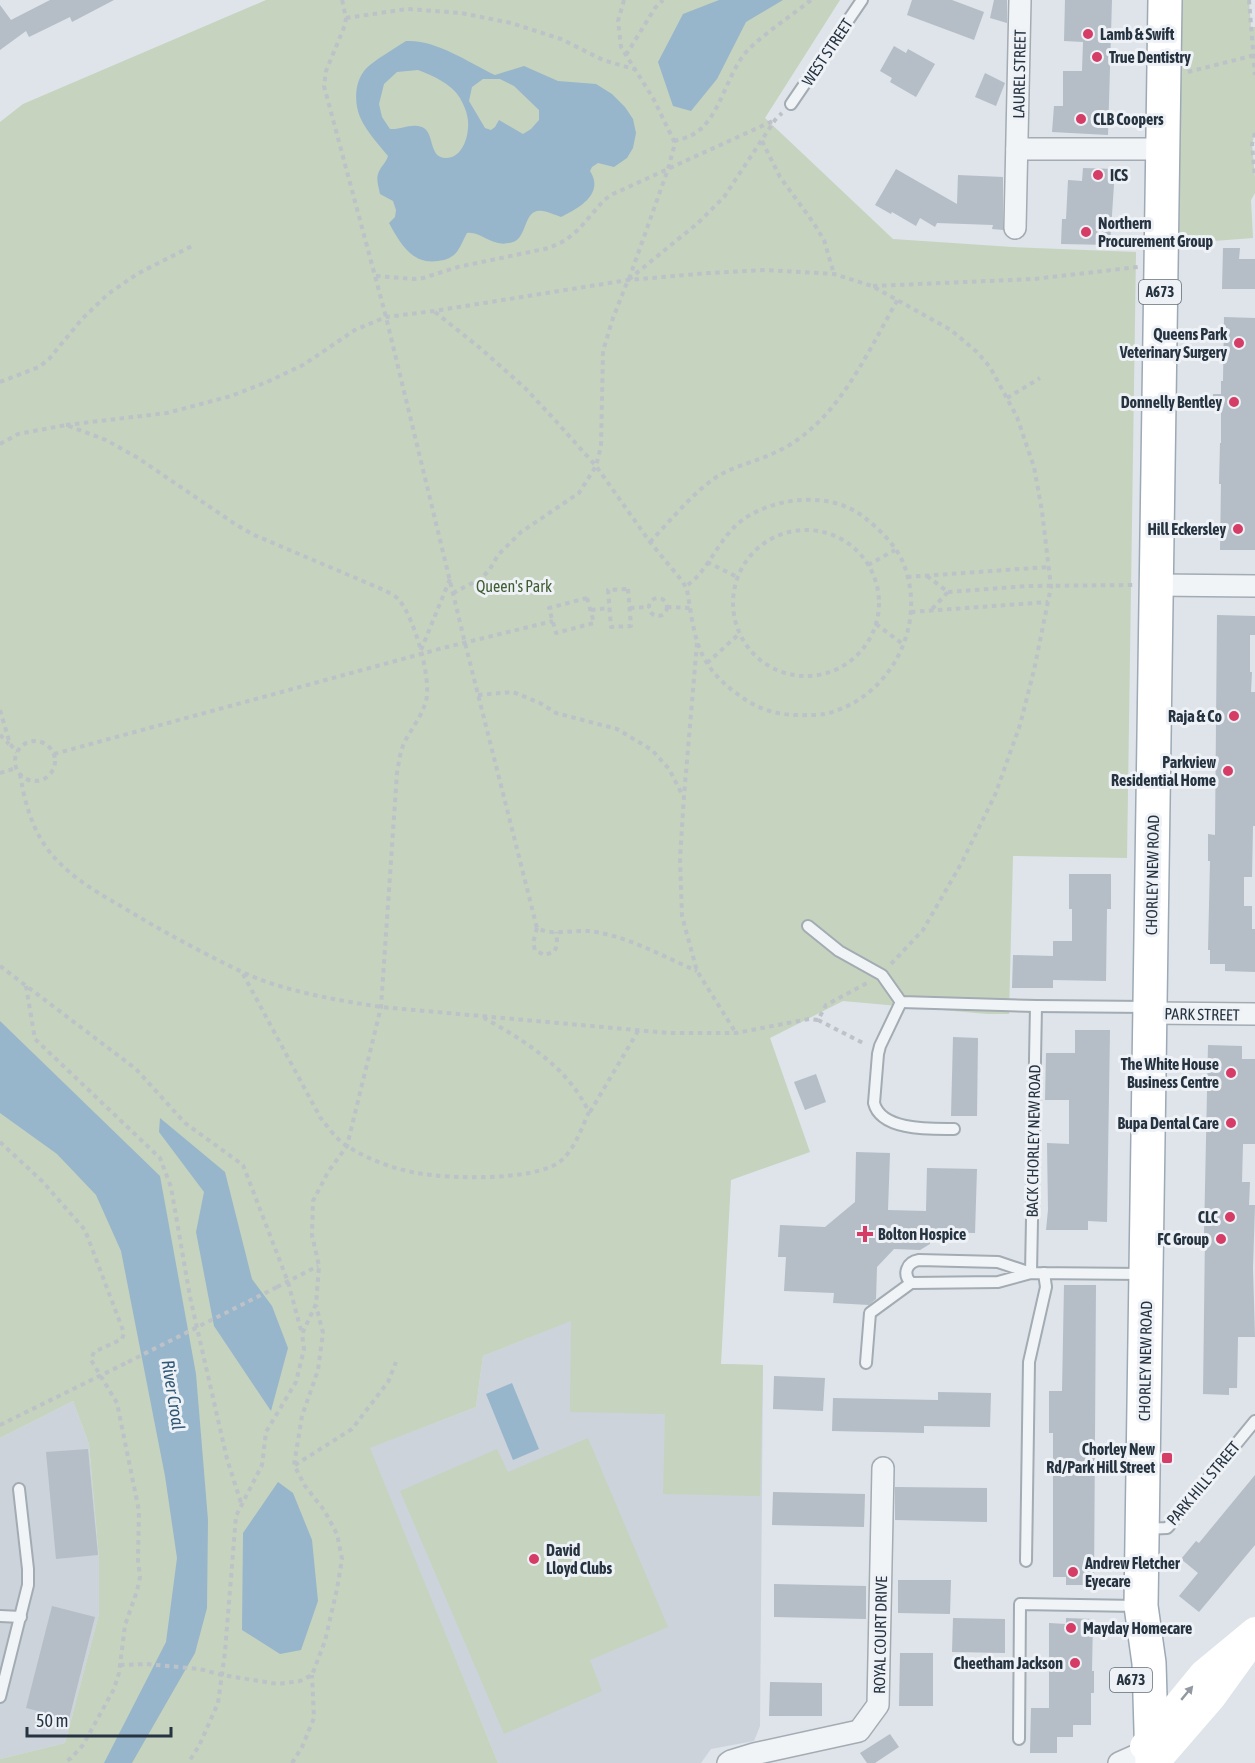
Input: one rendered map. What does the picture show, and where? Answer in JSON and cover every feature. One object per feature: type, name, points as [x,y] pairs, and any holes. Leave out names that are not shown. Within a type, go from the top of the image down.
[{"type":"main road","name":"CHORLEY NEW ROAD","points":[[1142,1758],[1149,1663],[1142,1606],[1165,0]]},
{"type":"main road","points":[[1142,1758],[1203,1674],[1254,1639]]},
{"type":"street","name":"LAUREL STREET","points":[[1015,228],[1020,0]]},
{"type":"street","points":[[1017,149],[1162,149]]},
{"type":"street","points":[[1156,585],[1255,586]]},
{"type":"street","name":"PARK STREET","points":[[1150,1010],[1255,1014]]},
{"type":"street","name":"ROYAL COURT DRIVE","points":[[728,1763],[754,1754],[859,1731],[878,1705],[883,1468]]},
{"type":"lane","name":"WEST STREET","points":[[791,104],[862,0]]},
{"type":"lane","points":[[808,926],[839,951],[882,975],[901,1002]]},
{"type":"lane","points":[[901,1002],[1150,1010]]},
{"type":"lane","points":[[901,1002],[879,1050],[874,1103],[876,1110],[880,1115],[911,1128],[954,1130]]},
{"type":"lane","name":"BACK CHORLEY NEW ROAD","points":[[1030,1273],[1036,1006]]},
{"type":"lane","points":[[911,1283],[908,1279],[907,1268],[914,1261],[919,1260],[998,1262],[1030,1273]]},
{"type":"lane","points":[[866,1363],[870,1313],[911,1283],[998,1282],[1030,1273],[1146,1274]]},
{"type":"lane","points":[[1026,1562],[1029,1362],[1046,1287],[1044,1273]]},
{"type":"lane","name":"PARK HILL STREET","points":[[1143,1530],[1167,1528],[1255,1421]]},
{"type":"lane","points":[[0,1697],[28,1585],[19,1489]]},
{"type":"lane","points":[[1019,1739],[1020,1604],[1142,1606]]},
{"type":"lane","points":[[0,1616],[21,1617]]},
{"type":"path","points":[[342,0],[346,18],[345,25],[326,71],[324,86],[376,276],[537,928],[533,946],[535,950],[544,955],[554,952],[558,942],[556,932]]},
{"type":"path","points":[[453,592],[482,578],[498,555],[521,532],[579,493],[596,466],[601,447],[603,351],[674,147],[674,141],[653,98],[621,47],[618,21],[624,0]]},
{"type":"path","points":[[626,55],[655,8],[663,0]]},
{"type":"path","points":[[674,141],[691,136],[700,130],[714,110],[737,64],[749,50],[811,0]]},
{"type":"path","points":[[1249,0],[1255,75]]},
{"type":"path","points":[[346,18],[406,9],[461,13],[511,23],[561,39],[603,60],[635,69]]},
{"type":"path","points":[[1164,78],[1254,55]]},
{"type":"path","points":[[628,280],[698,223],[724,197],[775,120],[791,104]]},
{"type":"path","points":[[376,276],[423,278],[458,267],[549,248],[566,240],[579,229],[604,200],[613,194],[775,120]]},
{"type":"path","points":[[1255,133],[1252,144],[1255,177]]},
{"type":"path","points":[[761,141],[780,177],[824,240],[834,274]]},
{"type":"path","points":[[0,382],[39,367],[108,294],[137,274],[194,244]]},
{"type":"path","points":[[872,286],[1034,279],[1161,264]]},
{"type":"path","points":[[0,444],[18,434],[66,425],[167,413],[231,396],[303,365],[354,330],[386,317],[628,280],[765,270],[834,274],[872,286],[951,330],[977,352],[990,367],[1017,417],[1034,467],[1051,587],[1020,725],[995,795],[961,864],[923,930],[882,975],[826,1005],[818,1020]]},
{"type":"path","points":[[650,542],[700,490],[716,478],[791,444],[819,422],[846,390],[898,299]]},
{"type":"path","points":[[434,311],[525,388],[554,418],[596,466],[650,542],[675,570],[685,587],[697,643],[680,858],[682,916],[697,971],[736,1033]]},
{"type":"path","points":[[1007,398],[1040,378]]},
{"type":"path","points":[[66,425],[106,440],[138,458],[254,535],[391,594],[398,599],[408,614],[428,681],[427,698],[421,715],[404,743],[397,773],[381,1008],[347,1146],[328,1172],[313,1201],[312,1235],[319,1266],[316,1304],[323,1333],[318,1370],[302,1416],[294,1466],[305,1486],[324,1510],[337,1534],[342,1558],[325,1641],[312,1675],[314,1718],[302,1747],[292,1763]]},
{"type":"path","points":[[685,587],[695,580],[736,524],[771,505],[799,500],[831,502],[861,515],[874,525],[896,550],[907,577],[911,598],[909,630],[904,645],[885,678],[858,701],[825,714],[789,716],[755,706],[726,686],[707,663],[697,643]]},
{"type":"path","points":[[811,530],[834,535],[854,547],[868,565],[875,579],[879,594],[876,624],[868,642],[855,657],[839,668],[820,675],[801,676],[782,672],[765,664],[750,651],[740,634],[734,616],[733,596],[737,577],[749,556],[766,541],[788,532],[811,530]]},
{"type":"path","points":[[868,565],[896,550]]},
{"type":"path","points":[[707,562],[737,577]]},
{"type":"path","points":[[907,577],[1048,567]]},
{"type":"path","points":[[926,576],[948,592],[1028,586],[1156,585]]},
{"type":"path","points":[[421,653],[450,579]]},
{"type":"path","points":[[628,589],[632,626],[611,627],[609,608],[608,590],[628,589]]},
{"type":"path","points":[[932,610],[948,592]]},
{"type":"path","points":[[587,597],[591,610],[594,623],[556,633],[549,608],[587,597]]},
{"type":"path","points":[[656,598],[662,599],[667,607],[663,614],[658,616],[651,612],[649,607],[651,601],[656,598]]},
{"type":"path","points":[[911,612],[1048,602]]},
{"type":"path","points":[[630,608],[649,607]]},
{"type":"path","points":[[667,607],[691,608]]},
{"type":"path","points":[[591,610],[609,608]]},
{"type":"path","points":[[54,754],[421,653],[553,621]]},
{"type":"path","points":[[876,624],[904,645]]},
{"type":"path","points":[[707,663],[740,634]]},
{"type":"path","points":[[478,695],[513,692],[540,703],[556,713],[617,729],[652,750],[669,769],[684,796]]},
{"type":"path","points":[[0,710],[10,744]]},
{"type":"path","points":[[0,735],[17,752]]},
{"type":"path","points":[[20,774],[36,781],[48,777],[54,766],[54,754],[46,744],[33,741],[21,746],[15,759],[16,768],[20,774],[33,822],[46,847],[83,883],[170,936],[242,973],[271,984],[381,1008],[638,1031],[736,1033],[809,1019],[818,1020],[879,1050]]},
{"type":"path","points":[[1,773],[16,768]]},
{"type":"path","points":[[537,928],[556,932],[602,933],[625,940],[697,971]]},
{"type":"path","points":[[0,966],[136,1070],[185,1123],[243,1165],[272,1236],[288,1282],[302,1334],[304,1348],[296,1382],[266,1432],[262,1465],[236,1516],[218,1703],[199,1746],[188,1763]]},
{"type":"path","points":[[242,973],[320,1117],[347,1146],[385,1165],[418,1174],[468,1177],[532,1173],[548,1169],[560,1162],[571,1149],[589,1112],[638,1031]]},
{"type":"path","points":[[26,986],[35,1039],[160,1158],[171,1186],[190,1298],[227,1459],[242,1506]]},
{"type":"path","points":[[481,1016],[519,1037],[558,1069],[580,1094],[589,1112]]},
{"type":"path","points":[[0,1142],[42,1180],[85,1230],[124,1333],[122,1339],[94,1352],[92,1363],[117,1403],[139,1511],[140,1577],[124,1625],[120,1665],[114,1689],[83,1745],[64,1763]]},
{"type":"path","points":[[0,1425],[319,1266]]},
{"type":"path","points":[[302,1334],[316,1304]]},
{"type":"path","points":[[294,1466],[352,1429],[387,1382],[396,1362]]},
{"type":"path","points":[[120,1665],[146,1664],[200,1669],[222,1676],[278,1684],[300,1681],[312,1675]]},
{"type":"shaded area","points":[[572,1320],[665,1363],[763,1365],[760,1726],[754,1741],[711,1749],[701,1763],[498,1763],[369,1448],[476,1407],[483,1356]]},
{"type":"shaded area","points":[[73,1401],[89,1444],[99,1559],[99,1614],[65,1743],[0,1759],[0,1438]]},
{"type":"green space","name":"Queen's Park","points":[[266,0],[840,0],[765,118],[893,239],[1136,252],[1127,858],[1013,856],[1009,1014],[843,1001],[770,1038],[810,1152],[731,1180],[721,1364],[763,1365],[760,1496],[663,1494],[665,1414],[570,1412],[571,1321],[483,1356],[476,1407],[370,1448],[498,1763],[0,1763],[0,1759],[65,1743],[99,1614],[99,1559],[89,1444],[73,1401],[0,1438],[0,122],[23,104]]},
{"type":"green space","points":[[1165,0],[1249,0],[1251,27],[1255,27],[1255,133],[1252,144],[1255,193],[1251,200],[1253,238],[1161,245]]},
{"type":"green space","name":"David Lloyd Clubs","points":[[588,1438],[668,1627],[590,1660],[602,1691],[504,1734],[400,1491],[497,1449],[508,1472]]},
{"type":"water","points":[[719,0],[783,0],[746,22],[717,79],[691,111],[673,106],[658,62],[683,14]]},
{"type":"water","points":[[406,41],[417,41],[440,47],[495,75],[524,66],[558,81],[596,84],[612,94],[633,119],[636,133],[633,148],[627,158],[614,167],[598,163],[592,167],[590,171],[594,179],[594,187],[592,194],[582,205],[568,214],[561,217],[545,211],[537,211],[532,213],[518,239],[513,242],[505,244],[493,242],[473,233],[467,233],[458,250],[451,257],[438,261],[421,260],[402,245],[389,223],[395,217],[396,210],[393,201],[380,194],[377,179],[388,156],[372,137],[360,117],[356,103],[358,82],[365,70]],"holes":[[[418,70],[452,88],[465,108],[468,121],[467,135],[462,149],[452,157],[440,157],[434,149],[429,134],[422,127],[390,129],[382,117],[379,104],[384,84],[397,72]],[[483,79],[500,79],[514,86],[539,110],[539,120],[523,134],[499,120],[491,130],[485,128],[469,101],[472,87]]]},
{"type":"water","name":"River Croal","points":[[0,1021],[160,1176],[196,1374],[208,1520],[207,1608],[195,1653],[132,1763],[104,1763],[166,1642],[177,1558],[165,1476],[121,1251],[96,1195],[57,1154],[0,1113]]},
{"type":"water","points":[[160,1118],[225,1172],[252,1279],[272,1306],[288,1348],[271,1411],[214,1326],[196,1232],[204,1192],[159,1132]]},
{"type":"water","points":[[512,1383],[539,1449],[513,1460],[486,1394]]},
{"type":"water","points":[[278,1482],[293,1493],[312,1540],[318,1601],[301,1650],[280,1654],[242,1630],[243,1533]]},
{"type":"building","points":[[50,0],[114,0],[72,22],[70,17],[29,37],[26,31],[0,50],[0,5],[11,20]]},
{"type":"building","points":[[912,0],[952,0],[984,12],[974,40],[907,15]]},
{"type":"building","points":[[994,0],[1007,0],[1007,23],[990,18]]},
{"type":"building","points":[[1065,0],[1112,0],[1108,135],[1052,132],[1054,106],[1063,106],[1063,71],[1082,71],[1083,42],[1064,41]]},
{"type":"building","points":[[894,46],[906,53],[908,49],[935,64],[916,97],[890,82],[892,78],[880,71]]},
{"type":"building","points":[[985,73],[1005,83],[996,106],[975,97]]},
{"type":"building","points":[[1083,168],[1115,169],[1110,245],[1061,244],[1062,219],[1066,219],[1068,180],[1082,181]]},
{"type":"building","points":[[896,169],[957,204],[958,175],[1003,177],[1003,230],[992,229],[993,225],[937,223],[935,227],[920,218],[916,226],[875,205]]},
{"type":"building","points":[[1223,248],[1240,248],[1239,259],[1255,259],[1255,289],[1222,289]]},
{"type":"building","points":[[1224,317],[1255,318],[1255,550],[1220,550],[1221,411],[1213,411],[1213,394],[1221,394],[1221,381],[1223,381]]},
{"type":"building","points":[[1217,615],[1255,616],[1255,635],[1250,635],[1250,672],[1252,672],[1251,692],[1255,692],[1255,826],[1253,826],[1252,877],[1244,877],[1244,906],[1252,906],[1252,929],[1255,929],[1255,972],[1225,971],[1225,964],[1210,964],[1210,950],[1208,950],[1210,861],[1208,861],[1208,834],[1215,835]]},
{"type":"building","points":[[1069,874],[1111,874],[1111,909],[1107,909],[1106,981],[1053,980],[1053,988],[1012,988],[1013,955],[1053,956],[1053,941],[1072,941]]},
{"type":"building","points":[[1075,1030],[1110,1030],[1107,1222],[1088,1221],[1088,1230],[1046,1230],[1047,1143],[1069,1144],[1069,1100],[1045,1100],[1046,1053],[1075,1053]]},
{"type":"building","points":[[953,1037],[978,1038],[977,1116],[951,1116]]},
{"type":"building","points":[[1208,1045],[1242,1046],[1242,1059],[1255,1059],[1255,1144],[1243,1144],[1242,1182],[1250,1182],[1249,1205],[1255,1205],[1253,1268],[1255,1337],[1238,1337],[1237,1388],[1229,1388],[1229,1395],[1203,1394]]},
{"type":"building","points":[[816,1074],[826,1102],[805,1110],[794,1082]]},
{"type":"building","points":[[856,1152],[890,1153],[888,1210],[926,1211],[927,1168],[977,1169],[975,1233],[930,1232],[930,1244],[920,1250],[894,1249],[877,1267],[876,1299],[869,1305],[833,1303],[834,1293],[784,1291],[786,1257],[778,1257],[780,1225],[825,1227],[855,1202]]},
{"type":"building","points":[[1064,1285],[1096,1285],[1094,1585],[1066,1585],[1066,1577],[1053,1577],[1053,1433],[1049,1433],[1049,1391],[1062,1391]]},
{"type":"building","points":[[774,1376],[825,1378],[823,1411],[773,1409]]},
{"type":"building","points":[[938,1392],[991,1393],[990,1427],[924,1426],[924,1433],[832,1431],[833,1398],[938,1400]]},
{"type":"building","points":[[88,1449],[98,1555],[56,1559],[46,1452]]},
{"type":"building","points":[[1255,1475],[1255,1545],[1199,1612],[1179,1596],[1198,1573],[1181,1559],[1196,1541],[1199,1543]]},
{"type":"building","points":[[895,1487],[987,1488],[987,1522],[895,1520]]},
{"type":"building","points":[[773,1492],[865,1494],[864,1527],[772,1525]]},
{"type":"building","points":[[898,1580],[951,1580],[950,1614],[898,1613]]},
{"type":"building","points":[[774,1584],[866,1586],[866,1619],[774,1617]]},
{"type":"building","points":[[52,1606],[95,1617],[69,1719],[26,1708]]},
{"type":"building","points":[[953,1618],[1005,1619],[1005,1653],[952,1652]]},
{"type":"building","points":[[1066,1618],[1093,1619],[1094,1693],[1091,1693],[1091,1725],[1073,1725],[1073,1737],[1057,1737],[1057,1753],[1030,1753],[1031,1708],[1049,1708],[1049,1623],[1066,1624]]},
{"type":"building","points":[[900,1653],[933,1653],[933,1706],[899,1706]]},
{"type":"building","points":[[770,1682],[822,1683],[822,1716],[769,1716]]},
{"type":"building","points":[[890,1734],[899,1747],[875,1763],[867,1763],[860,1753]]},
{"type":"place","name":"Lamb & Swift","points":[[1088,34]]},
{"type":"place","name":"True Dentistry","points":[[1097,57]]},
{"type":"place","name":"CLB Coopers","points":[[1081,119]]},
{"type":"place","name":"ICS","points":[[1098,175]]},
{"type":"place","name":"Northern Procurement Group","points":[[1086,232]]},
{"type":"place","name":"Queens Park Veterinary Surgery","points":[[1239,343]]},
{"type":"place","name":"Donnelly Bentley","points":[[1234,402]]},
{"type":"place","name":"Hill Eckersley","points":[[1238,529]]},
{"type":"place","name":"Raja & Co","points":[[1234,716]]},
{"type":"place","name":"Parkview Residential Home","points":[[1228,771]]},
{"type":"place","name":"The White House Business Centre","points":[[1231,1073]]},
{"type":"place","name":"Bupa Dental Care","points":[[1231,1123]]},
{"type":"place","name":"CLC","points":[[1230,1217]]},
{"type":"place","name":"Bolton Hospice","points":[[865,1234]]},
{"type":"place","name":"FC Group","points":[[1221,1239]]},
{"type":"place","name":"Chorley New Rd/Park Hill Street","points":[[1167,1458]]},
{"type":"place","name":"David Lloyd Clubs","points":[[534,1559]]},
{"type":"place","name":"Andrew Fletcher Eyecare","points":[[1073,1572]]},
{"type":"place","name":"Mayday Homecare","points":[[1071,1628]]},
{"type":"place","name":"Cheetham Jackson","points":[[1075,1663]]}]
